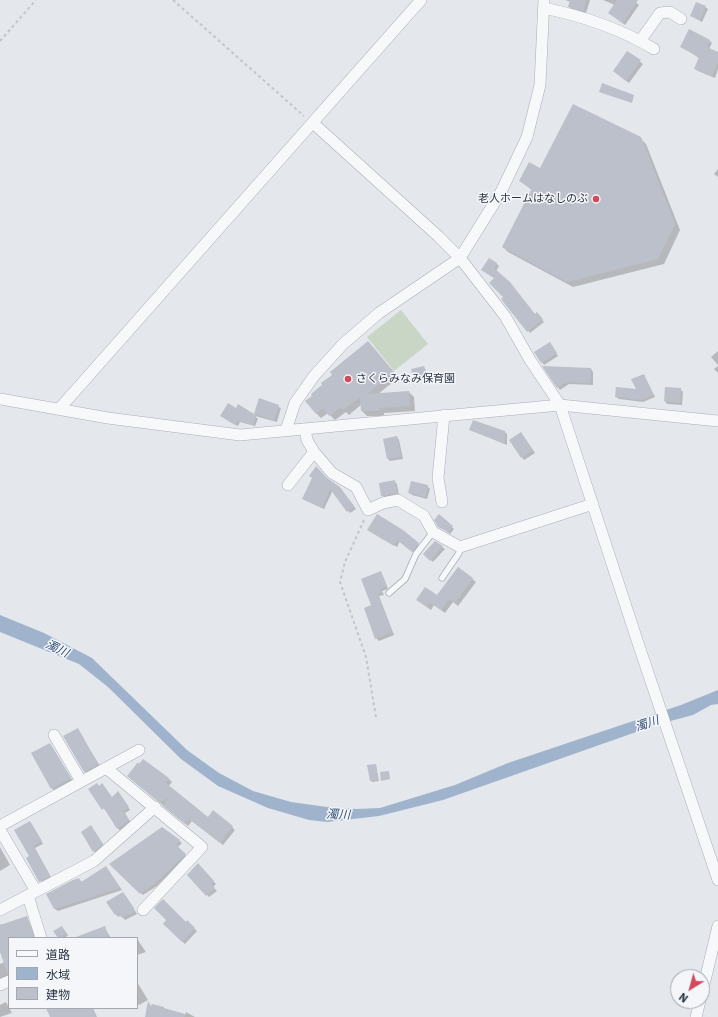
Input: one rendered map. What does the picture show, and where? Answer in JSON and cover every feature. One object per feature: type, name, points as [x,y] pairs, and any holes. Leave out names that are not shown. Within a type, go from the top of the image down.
[{"type":"street","points":[[60,408],[421,0]]},
{"type":"street","points":[[286,430],[295,403],[314,376],[343,344],[379,314],[460,258],[501,192],[527,137],[540,85],[544,4],[640,41],[654,49]]},
{"type":"street","points":[[640,41],[660,13],[670,12],[681,19]]},
{"type":"street","points":[[313,123],[438,236],[460,258],[504,316],[530,360],[560,405],[718,880]]},
{"type":"street","points":[[0,399],[60,408],[108,418],[240,435],[560,405],[718,421]]},
{"type":"street","points":[[442,502],[438,478],[444,415]]},
{"type":"street","points":[[305,429],[307,440],[314,452],[332,473],[356,487],[368,510],[383,503],[398,500],[424,516],[433,532],[460,547],[593,504]]},
{"type":"street","points":[[288,485],[314,452]]},
{"type":"street","points":[[54,735],[82,781]]},
{"type":"street","points":[[0,826],[139,750]]},
{"type":"street","points":[[106,768],[202,847],[143,910]]},
{"type":"street","points":[[0,910],[94,861],[155,807]]},
{"type":"street","points":[[0,830],[32,893],[41,937]]},
{"type":"street","points":[[708,969],[718,926]]},
{"type":"lane","points":[[389,592],[405,579],[416,554],[433,532]]},
{"type":"lane","points":[[442,578],[459,553],[460,547]]},
{"type":"path","points":[[0,41],[36,0]]},
{"type":"path","points":[[173,0],[313,123]]},
{"type":"path","points":[[368,510],[345,562],[340,582],[366,657],[376,717]]},
{"type":"green space","points":[[401,310],[428,344],[394,371],[367,337]]},
{"type":"water","name":"濁川","points":[[0,615],[44,633],[92,658],[187,750],[219,773],[253,791],[291,802],[327,807],[357,809],[380,808],[455,785],[508,763],[681,705],[718,690],[718,704],[711,705],[693,715],[659,724],[443,800],[379,816],[327,822],[309,820],[268,808],[218,786],[181,759],[108,687],[79,664],[0,632]]},
{"type":"building","points":[[570,0],[586,0],[583,11],[568,7]]},
{"type":"building","points":[[617,0],[638,0],[623,23],[608,13]]},
{"type":"building","points":[[696,2],[706,6],[700,20],[690,16]]},
{"type":"building","points":[[689,29],[710,40],[707,47],[718,52],[718,62],[712,76],[694,69],[699,57],[680,47]]},
{"type":"building","points":[[627,51],[641,60],[626,81],[613,71]]},
{"type":"building","points":[[602,83],[634,95],[632,103],[599,92]]},
{"type":"building","name":"老人ホームはなしのぶ","points":[[573,104],[641,137],[675,224],[658,259],[567,282],[502,247],[532,188],[519,181],[529,162],[540,168]]},
{"type":"building","points":[[489,258],[497,263],[494,268],[510,282],[535,314],[537,312],[543,319],[527,332],[501,299],[503,297],[489,283],[494,278],[481,270]]},
{"type":"building","points":[[368,341],[394,372],[367,394],[409,391],[410,406],[379,408],[380,410],[374,411],[361,411],[360,397],[343,410],[340,407],[329,416],[323,408],[316,414],[305,401],[322,385],[321,383],[332,375],[330,372]]},
{"type":"building","points":[[550,342],[557,353],[541,363],[534,352]]},
{"type":"building","points":[[424,366],[428,377],[414,380],[411,369]]},
{"type":"building","points":[[542,366],[591,368],[590,383],[566,382],[557,388]]},
{"type":"building","points":[[644,374],[653,395],[640,400],[615,397],[616,387],[636,389],[631,379]]},
{"type":"building","points":[[665,387],[681,388],[680,403],[664,401]]},
{"type":"building","points":[[259,398],[279,405],[274,420],[254,414]]},
{"type":"building","points":[[228,403],[236,408],[238,404],[256,415],[253,425],[238,421],[235,425],[220,416]]},
{"type":"building","points":[[473,420],[505,431],[505,443],[469,430]]},
{"type":"building","points":[[521,432],[533,450],[521,458],[509,440]]},
{"type":"building","points":[[397,436],[401,457],[387,459],[383,439]]},
{"type":"building","points":[[316,466],[327,478],[340,487],[354,506],[347,512],[330,489],[322,508],[302,499],[312,478],[309,476]]},
{"type":"building","points":[[395,480],[397,493],[381,496],[379,483]]},
{"type":"building","points":[[411,481],[428,485],[425,497],[408,493]]},
{"type":"building","points":[[377,514],[403,530],[419,543],[412,552],[397,540],[394,546],[367,530]]},
{"type":"building","points":[[439,514],[453,526],[448,532],[438,527],[434,520]]},
{"type":"building","points":[[435,541],[443,546],[430,561],[423,554]]},
{"type":"building","points":[[458,567],[473,578],[455,603],[449,599],[441,610],[430,603],[427,607],[416,600],[425,587],[437,595]]},
{"type":"building","points":[[381,571],[387,586],[380,589],[382,592],[378,594],[392,632],[375,639],[364,608],[371,605],[361,579]]},
{"type":"building","points":[[78,728],[98,764],[84,772],[63,736]]},
{"type":"building","points":[[50,743],[71,778],[51,789],[31,753]]},
{"type":"building","points":[[143,759],[169,778],[166,783],[208,817],[213,810],[233,826],[220,843],[189,819],[185,824],[163,806],[169,797],[160,803],[127,776],[138,762],[139,764]]},
{"type":"building","points":[[376,764],[378,780],[370,781],[367,765]]},
{"type":"building","points":[[389,771],[390,779],[381,781],[380,772]]},
{"type":"building","points":[[97,783],[99,786],[102,783],[112,797],[118,791],[129,807],[123,811],[129,820],[117,829],[104,808],[102,810],[88,789]]},
{"type":"building","points":[[30,821],[42,841],[33,846],[50,876],[39,882],[26,858],[29,856],[14,830]]},
{"type":"building","points":[[91,825],[103,844],[93,852],[81,832]]},
{"type":"building","points":[[162,827],[180,840],[176,845],[186,854],[154,884],[140,894],[109,864]]},
{"type":"building","points":[[198,863],[214,881],[211,884],[215,888],[206,896],[187,875]]},
{"type":"building","points":[[106,866],[120,888],[54,909],[46,894],[73,880],[79,878],[81,882]]},
{"type":"building","points":[[123,892],[134,908],[134,912],[122,918],[118,913],[115,915],[106,902]]},
{"type":"building","points":[[163,899],[186,922],[187,920],[195,928],[182,942],[163,924],[166,920],[154,908]]},
{"type":"building","points":[[27,916],[34,937],[8,937],[8,973],[0,951],[0,925]]},
{"type":"building","points":[[62,926],[66,933],[57,937],[53,931]]},
{"type":"building","points":[[105,926],[109,937],[76,937]]},
{"type":"building","points":[[148,1001],[151,1006],[152,1004],[185,1014],[184,1017],[145,1017]]},
{"type":"building","points":[[46,1009],[92,1009],[96,1017],[50,1017]]},
{"type":"place","name":"老人ホームはなしのぶ","points":[[596,199]]},
{"type":"place","name":"さくらみなみ保育園","points":[[348,379]]}]
